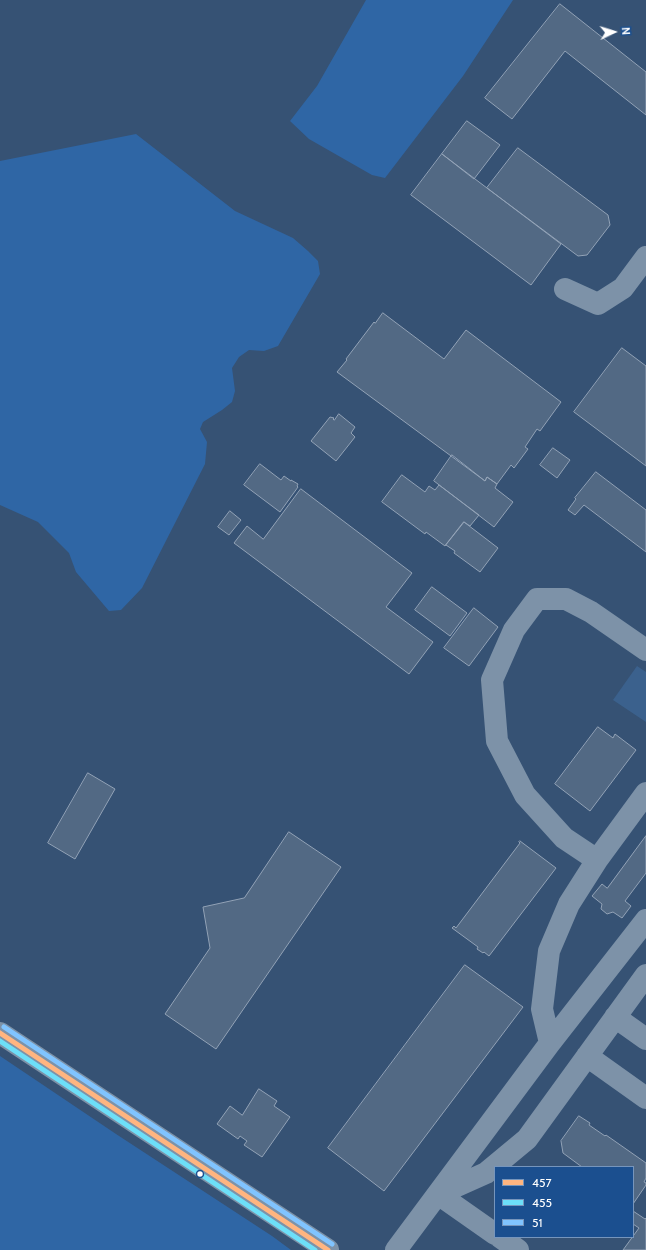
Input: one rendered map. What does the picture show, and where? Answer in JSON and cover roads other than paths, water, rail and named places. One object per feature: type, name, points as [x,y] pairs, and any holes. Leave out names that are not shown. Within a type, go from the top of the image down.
[{"type":"street","points":[[565,289],[598,304],[622,288],[646,257]]},
{"type":"street","points":[[597,860],[564,838],[525,795],[497,741],[492,680],[514,630],[537,599],[566,599],[591,612],[646,650]]},
{"type":"street","points":[[550,1043],[542,1009],[549,950],[569,904],[597,860],[646,793]]},
{"type":"street","points":[[396,1250],[550,1043],[646,920]]},
{"type":"street","points":[[494,1166],[527,1139],[646,975]]},
{"type":"street","points":[[615,1017],[646,1038]]},
{"type":"street","points":[[0,1033],[328,1250]]},
{"type":"street","points":[[587,1056],[646,1098]]},
{"type":"street","points":[[438,1194],[486,1173],[494,1166]]},
{"type":"street","points":[[438,1194],[494,1233]]},
{"type":"street","points":[[501,1238],[518,1250]]}]
